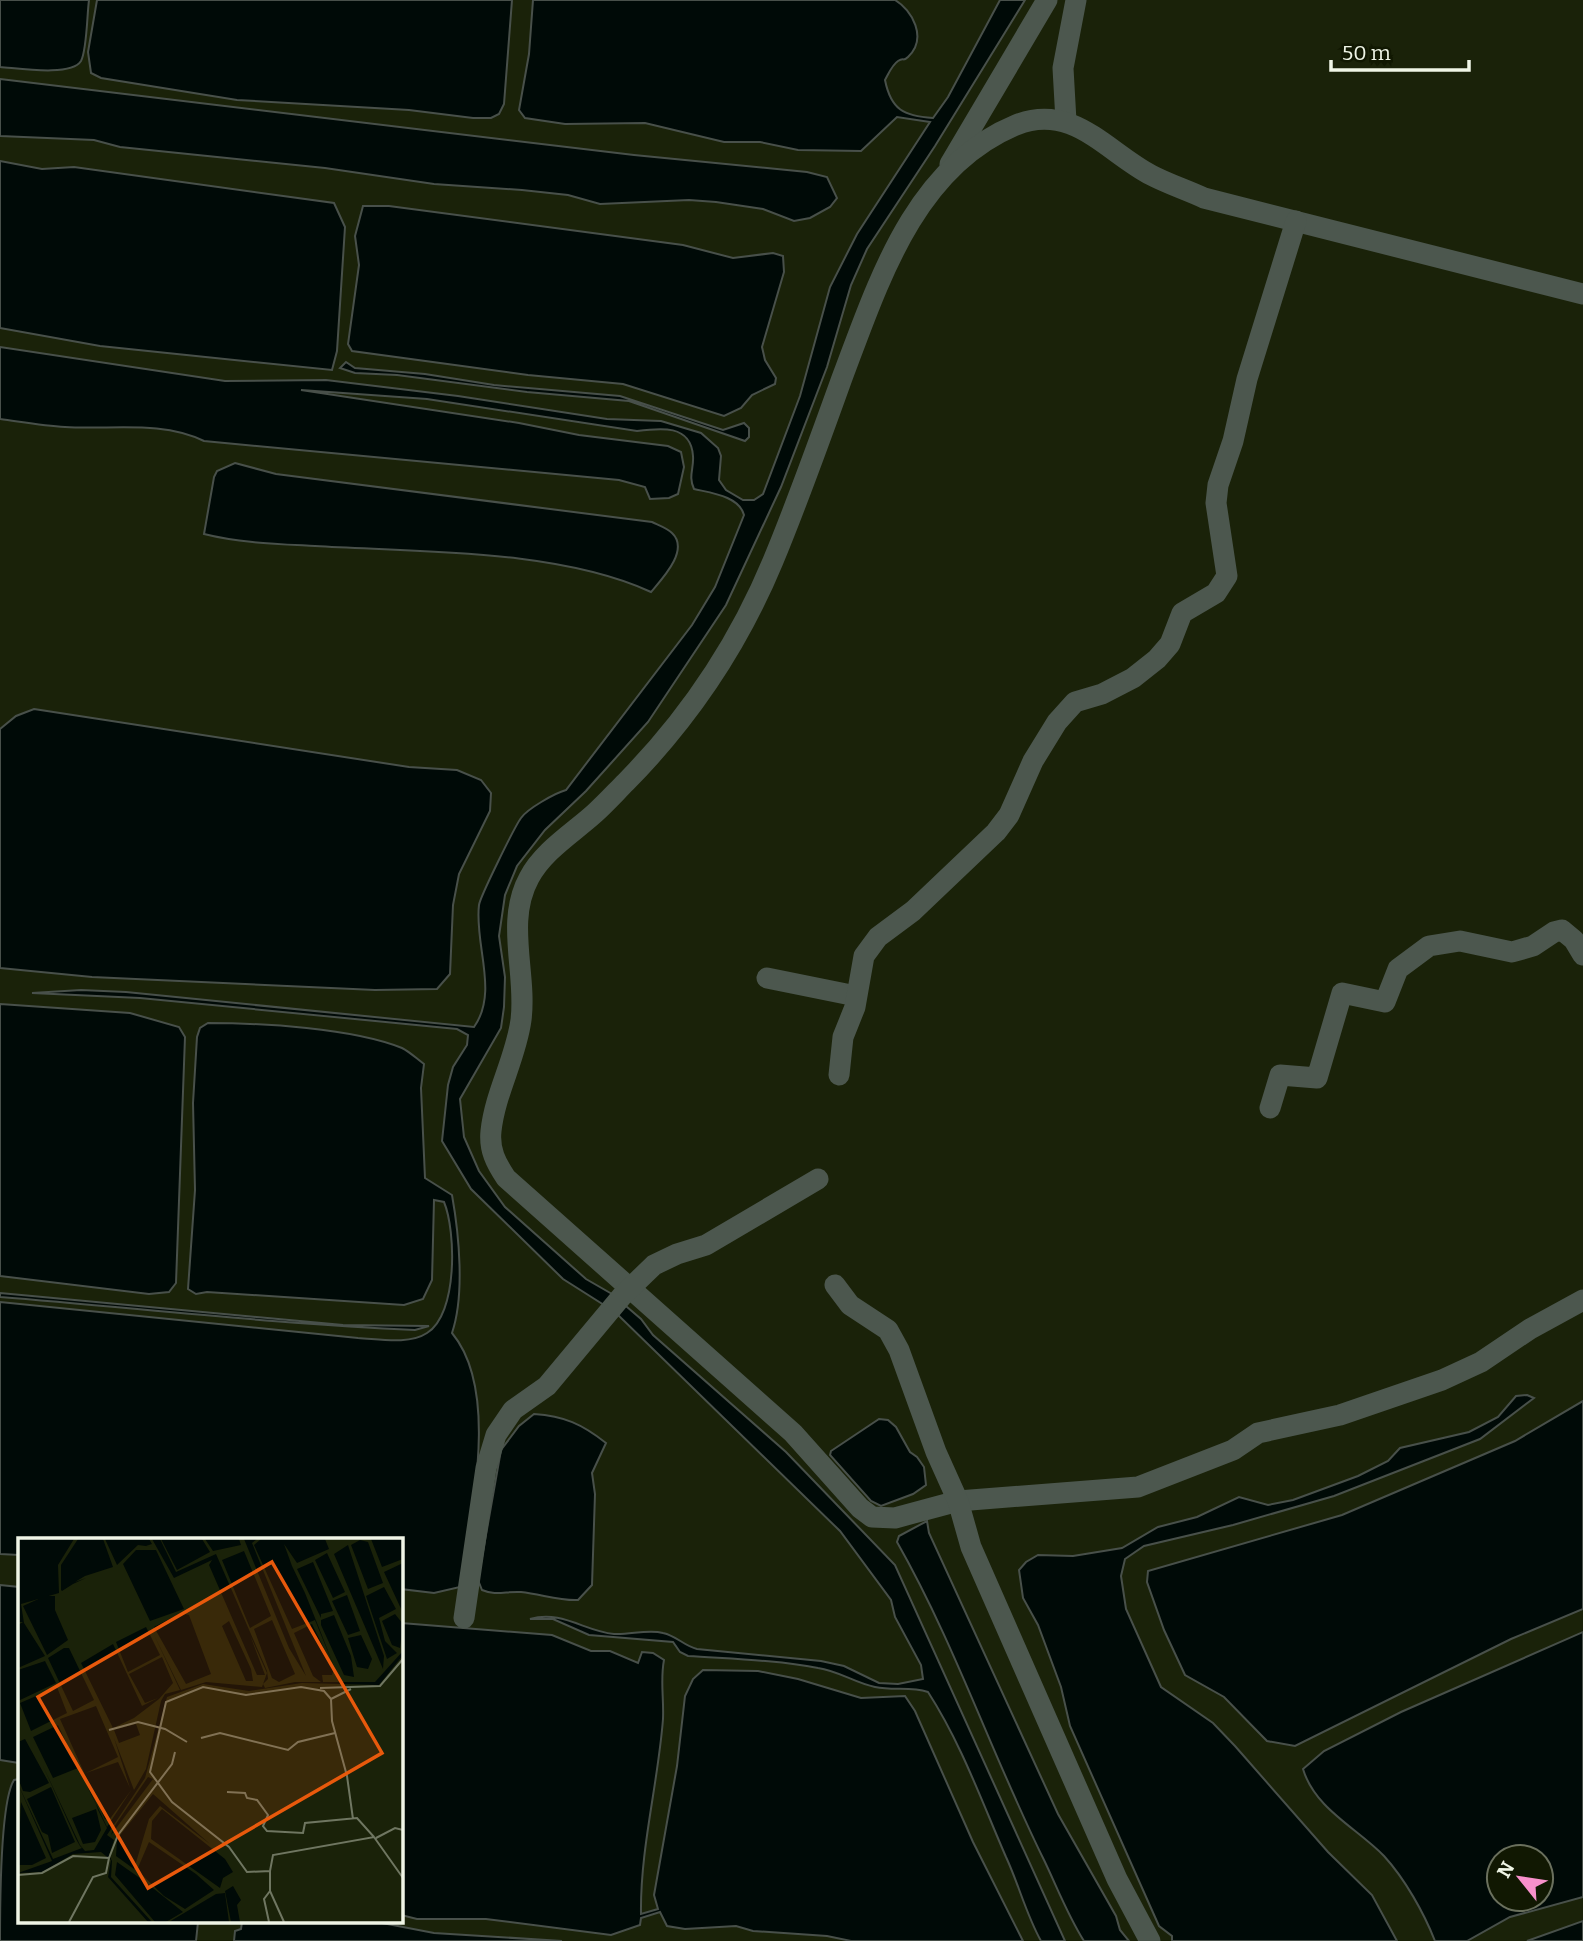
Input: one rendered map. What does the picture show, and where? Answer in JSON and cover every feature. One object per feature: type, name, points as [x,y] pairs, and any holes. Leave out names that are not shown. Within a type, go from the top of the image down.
[{"type":"street","points":[[1047,0],[944,175],[918,209],[883,271],[772,563],[737,636],[688,710],[649,758],[595,813],[542,859],[529,876],[516,919],[522,966],[521,1019],[516,1045],[499,1094],[491,1133],[492,1150],[506,1178],[626,1292],[793,1433],[860,1508],[872,1517],[895,1518],[958,1501],[1138,1487],[1233,1450],[1258,1433],[1340,1415],[1442,1380],[1481,1362],[1530,1329],[1583,1300]]},
{"type":"street","points":[[1066,121],[1062,101],[1063,68],[1076,0]]},
{"type":"street","points":[[944,175],[989,138],[1020,123],[1047,118],[1066,121],[1097,136],[1150,174],[1204,198],[1583,294]]},
{"type":"street","points":[[839,1075],[843,1037],[856,996],[864,956],[878,937],[913,911],[996,832],[1009,814],[1033,761],[1075,702],[1123,684],[1157,659],[1170,644],[1182,613],[1216,593],[1227,576],[1216,503],[1218,485],[1233,441],[1247,379],[1296,221]]},
{"type":"street","points":[[1270,1108],[1280,1075],[1317,1079],[1342,993],[1385,1002],[1398,969],[1429,946],[1460,941],[1512,952],[1532,946],[1562,930],[1574,940],[1583,955]]},
{"type":"street","points":[[767,978],[856,996]]},
{"type":"street","points":[[464,1618],[486,1468],[496,1435],[513,1410],[547,1386],[626,1292],[654,1265],[706,1245],[818,1179]]},
{"type":"street","points":[[835,1285],[850,1305],[888,1330],[899,1350],[936,1452],[958,1501],[971,1547],[1117,1879],[1150,1941]]},
{"type":"shaded area","points":[[0,0],[89,0],[86,41],[81,61],[67,69],[55,70],[0,67]]},
{"type":"shaded area","points":[[97,0],[512,0],[504,104],[499,114],[491,118],[473,118],[409,110],[237,100],[101,78],[91,73],[88,52]]},
{"type":"shaded area","points":[[533,0],[895,0],[912,17],[917,41],[908,57],[898,61],[891,69],[885,80],[888,90],[900,110],[933,118],[948,97],[1000,0],[1025,0],[935,146],[867,249],[851,285],[827,367],[781,487],[726,605],[648,722],[586,791],[545,830],[517,866],[505,895],[499,936],[505,977],[501,1028],[460,1099],[464,1137],[479,1171],[505,1207],[586,1279],[612,1294],[641,1319],[653,1335],[786,1452],[895,1565],[1065,1941],[1041,1941],[970,1773],[928,1692],[875,1687],[833,1672],[802,1665],[688,1656],[680,1652],[673,1642],[589,1635],[553,1619],[530,1619],[552,1617],[614,1634],[657,1632],[668,1634],[697,1649],[821,1661],[844,1666],[879,1683],[898,1684],[923,1679],[921,1665],[895,1617],[891,1600],[840,1531],[615,1312],[563,1279],[471,1189],[442,1141],[448,1085],[453,1067],[467,1045],[468,1035],[457,1029],[140,998],[32,993],[81,990],[126,992],[474,1027],[485,999],[479,905],[512,834],[529,810],[566,790],[692,625],[715,587],[744,515],[730,499],[694,489],[691,480],[691,446],[687,438],[673,430],[637,431],[427,399],[301,390],[519,423],[579,435],[668,446],[681,452],[684,467],[678,494],[669,498],[650,499],[645,487],[619,480],[204,441],[188,434],[153,428],[65,427],[0,419],[0,347],[225,381],[326,380],[458,396],[607,419],[661,421],[701,433],[718,448],[721,456],[719,480],[726,490],[743,500],[754,500],[763,494],[800,396],[830,287],[857,234],[930,122],[897,117],[861,151],[798,150],[760,142],[724,142],[645,123],[565,124],[525,118],[519,110],[529,54]]},
{"type":"shaded area","points":[[0,79],[634,155],[807,172],[827,177],[837,198],[830,207],[810,218],[794,221],[763,209],[716,202],[689,200],[600,204],[568,195],[434,184],[325,168],[120,147],[94,140],[0,136]]},
{"type":"shaded area","points":[[0,161],[42,169],[74,167],[334,203],[345,227],[337,351],[332,370],[100,346],[0,328]]},
{"type":"shaded area","points":[[363,206],[389,206],[683,245],[733,258],[773,253],[783,256],[784,272],[762,347],[765,360],[776,378],[775,384],[752,395],[741,408],[724,416],[623,384],[528,375],[352,351],[348,344],[359,265],[355,236]]},
{"type":"shaded area","points":[[346,362],[355,368],[425,374],[494,385],[620,396],[723,430],[744,423],[749,428],[749,437],[745,441],[629,401],[527,392],[397,375],[355,373],[340,368]]},
{"type":"shaded area","points":[[235,463],[276,474],[652,522],[672,533],[678,548],[672,564],[651,592],[614,578],[531,560],[442,552],[259,543],[204,534],[214,477],[217,471]]},
{"type":"shaded area","points":[[34,709],[409,767],[457,770],[481,780],[491,793],[490,811],[459,874],[453,905],[450,974],[437,989],[375,990],[92,977],[0,968],[0,729],[16,716]]},
{"type":"shaded area","points":[[0,1004],[130,1013],[179,1027],[185,1037],[176,1283],[169,1292],[149,1294],[0,1276]]},
{"type":"shaded area","points":[[208,1023],[254,1024],[333,1031],[402,1048],[424,1064],[421,1088],[425,1178],[452,1195],[459,1246],[460,1283],[452,1333],[467,1358],[475,1388],[479,1421],[475,1491],[460,1587],[434,1593],[402,1589],[402,1538],[18,1538],[18,1555],[0,1554],[0,1302],[394,1340],[412,1339],[427,1333],[437,1323],[444,1309],[452,1271],[451,1232],[444,1202],[434,1200],[432,1280],[423,1299],[404,1305],[207,1292],[196,1294],[188,1289],[195,1190],[193,1103],[197,1037],[200,1028]]},
{"type":"shaded area","points":[[0,1293],[343,1325],[429,1326],[415,1330],[311,1324],[0,1297]]},
{"type":"shaded area","points":[[1527,1395],[1534,1398],[1480,1439],[1334,1496],[1233,1525],[1144,1546],[1125,1559],[1121,1576],[1126,1609],[1161,1687],[1213,1723],[1235,1746],[1328,1852],[1372,1895],[1397,1941],[1172,1941],[1172,1936],[1159,1926],[1070,1726],[1061,1687],[1038,1625],[1023,1598],[1019,1570],[1038,1555],[1073,1556],[1122,1548],[1158,1527],[1197,1517],[1239,1497],[1268,1505],[1293,1500],[1358,1476],[1388,1461],[1400,1448],[1469,1432],[1498,1417],[1516,1396]]},
{"type":"shaded area","points":[[1583,1401],[1583,1609],[1511,1639],[1295,1746],[1267,1741],[1224,1697],[1185,1675],[1164,1630],[1147,1582],[1148,1571],[1342,1515],[1515,1441]]},
{"type":"shaded area","points":[[534,1414],[572,1422],[606,1443],[592,1473],[595,1494],[592,1585],[578,1600],[521,1592],[487,1592],[482,1590],[478,1580],[501,1450],[519,1426]]},
{"type":"shaded area","points":[[879,1419],[888,1420],[896,1427],[910,1452],[924,1467],[926,1485],[913,1494],[881,1506],[871,1501],[830,1455],[831,1451]]},
{"type":"shaded area","points":[[927,1521],[929,1533],[1058,1814],[1116,1916],[1120,1930],[1129,1941],[1084,1941],[1068,1912],[937,1620],[897,1542],[899,1536]]},
{"type":"shaded area","points":[[0,1585],[18,1587],[18,1763],[0,1760]]},
{"type":"shaded area","points":[[402,1623],[552,1635],[591,1651],[610,1651],[638,1663],[642,1652],[653,1653],[664,1660],[663,1719],[643,1865],[641,1914],[658,1909],[654,1895],[677,1766],[685,1696],[693,1679],[703,1670],[758,1671],[798,1679],[861,1698],[905,1696],[915,1711],[973,1842],[1023,1941],[851,1941],[827,1936],[753,1931],[736,1926],[685,1929],[667,1926],[660,1912],[641,1918],[640,1925],[611,1935],[486,1919],[417,1919],[402,1915]]},
{"type":"shaded area","points":[[1583,1632],[1583,1897],[1555,1905],[1555,1843],[1485,1843],[1485,1913],[1525,1913],[1510,1917],[1467,1941],[1435,1941],[1413,1897],[1392,1865],[1327,1807],[1309,1783],[1303,1769],[1324,1751],[1401,1712]]},
{"type":"shaded area","points":[[18,1779],[18,1924],[198,1924],[196,1941],[0,1941],[6,1810],[14,1780]]},
{"type":"shaded area","points":[[1583,1921],[1583,1941],[1527,1941]]},
{"type":"shaded area","points":[[242,1924],[387,1924],[434,1933],[562,1941],[234,1941],[235,1931],[241,1929]]}]
